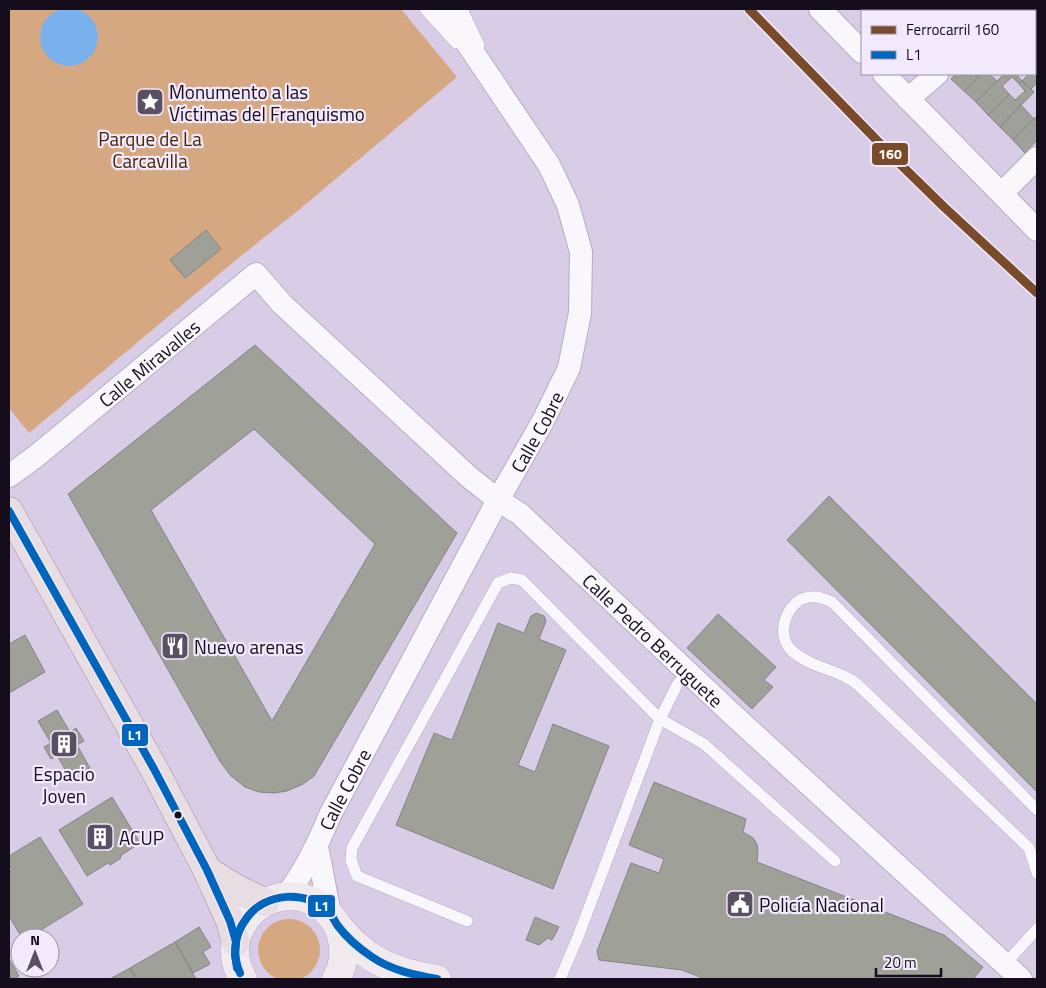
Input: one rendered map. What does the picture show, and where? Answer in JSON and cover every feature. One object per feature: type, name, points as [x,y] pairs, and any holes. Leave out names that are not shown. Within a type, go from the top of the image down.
[{"type":"main road","points":[[12,526],[154,769],[207,870],[230,921],[237,967]]},
{"type":"main road","points":[[207,870],[237,890],[250,896],[276,899],[302,898],[317,904],[334,920],[358,948],[379,962],[415,976],[437,979]]},
{"type":"main road","points":[[237,967],[239,930],[245,918],[254,909],[276,899]]},
{"type":"main road","points":[[334,920],[344,944],[343,962],[336,979]]},
{"type":"street","name":"Calle Cobre","points":[[276,899],[297,882],[317,847],[330,815],[498,500],[543,422],[569,368],[580,313],[581,252],[568,205],[549,165],[444,9]]},
{"type":"street","points":[[820,9],[861,51]]},
{"type":"street","points":[[885,75],[1037,230]]},
{"type":"street","points":[[908,99],[936,75]]},
{"type":"street","points":[[1002,194],[1037,158]]},
{"type":"street","name":"Calle Miravalles","points":[[9,476],[35,457],[256,274],[282,304]]},
{"type":"street","name":"Calle Pedro Berruguete","points":[[282,304],[469,477],[498,500],[520,514],[688,672],[999,972],[1021,979]]},
{"type":"street","name":"Calle Cobre","points":[[317,847],[324,888],[334,920]]},
{"type":"lane","points":[[425,9],[505,99]]},
{"type":"lane","points":[[462,9],[505,99]]},
{"type":"lane","points":[[467,920],[357,876],[352,860],[352,848],[498,583],[511,578],[522,580],[660,720],[704,744],[835,861]]},
{"type":"lane","points":[[1037,810],[832,602],[817,596],[801,599],[791,608],[784,623],[784,638],[791,650],[804,660],[845,676],[857,684],[1029,848],[1037,873]]},
{"type":"lane","points":[[560,979],[578,937],[660,720],[677,685],[688,672]]},
{"type":"lane","points":[[999,972],[1037,928]]},
{"type":"green space","name":"Parque de La Carcavilla","points":[[9,9],[401,9],[457,77],[29,433],[9,408]]},
{"type":"green space","points":[[289,919],[301,922],[311,928],[317,938],[320,950],[317,962],[311,972],[301,978],[289,981],[277,978],[267,972],[261,962],[258,950],[261,938],[267,928],[277,922]]},
{"type":"water","points":[[69,8],[85,13],[93,21],[98,37],[93,53],[85,61],[69,66],[53,61],[45,53],[40,37],[45,21],[53,13]]},
{"type":"building","points":[[1037,9],[1036,27],[1036,10],[1020,10]]},
{"type":"building","points":[[1036,67],[1037,83],[1031,89],[1022,81],[1028,75],[1036,75]]},
{"type":"building","points":[[955,75],[980,75],[964,91],[951,79]]},
{"type":"building","points":[[980,75],[990,75],[997,81],[976,102],[964,91]]},
{"type":"building","points":[[1003,75],[1017,75],[1022,81],[1019,84],[1012,77],[1002,86],[1009,94],[988,115],[976,102]]},
{"type":"building","points":[[1022,81],[1034,92],[1000,127],[988,115],[1009,94],[1015,100],[1025,91],[1019,84]]},
{"type":"building","points":[[1021,105],[1034,119],[1013,140],[1000,127]]},
{"type":"building","points":[[1037,116],[1037,140],[1025,153],[1013,140]]},
{"type":"building","points":[[206,230],[221,249],[185,278],[170,260]]},
{"type":"building","points":[[255,345],[457,533],[314,776],[303,784],[287,791],[274,793],[259,792],[245,787],[231,776],[221,763],[68,494]],"holes":[[[254,429],[375,544],[272,721],[151,510]]]},
{"type":"building","points":[[829,496],[1037,704],[1037,792],[787,540]]},
{"type":"building","points":[[536,613],[544,616],[546,621],[539,639],[566,650],[518,765],[535,772],[553,724],[609,746],[553,889],[396,825],[434,733],[452,740],[498,623],[524,633],[531,616]]},
{"type":"building","points":[[718,614],[776,667],[764,680],[773,687],[752,709],[687,648]]},
{"type":"building","points":[[25,635],[45,672],[9,693],[9,644]]},
{"type":"building","name":"Espacio Joven","points":[[57,710],[70,732],[76,728],[84,741],[77,745],[90,768],[70,778],[57,755],[51,759],[44,747],[51,743],[38,721]]},
{"type":"building","name":"Policía Nacional","points":[[654,782],[746,819],[743,832],[753,838],[757,844],[757,862],[944,935],[983,967],[973,979],[705,979],[682,970],[599,960],[597,951],[631,863],[659,873],[664,859],[629,845]]},
{"type":"building","name":"ACUP","points":[[112,797],[140,843],[110,865],[108,863],[87,876],[59,830]]},
{"type":"building","points":[[40,837],[83,904],[44,928],[16,928],[9,916],[9,872],[12,870],[9,864],[9,856]]},
{"type":"building","points":[[535,917],[559,927],[552,940],[548,938],[539,945],[526,940]]},
{"type":"building","points":[[199,927],[211,947],[203,952],[210,964],[193,973],[175,942]]},
{"type":"building","points":[[175,942],[196,979],[137,979],[130,968]]},
{"type":"building","points":[[9,959],[10,978],[16,978],[9,979]]},
{"type":"building","points":[[130,968],[137,979],[110,979]]},
{"type":"rail line","name":"160","points":[[749,9],[897,161],[1037,293]]},
{"type":"transit line","name":"L1","points":[[9,511],[154,769],[207,870],[230,921],[236,942],[237,968]]},
{"type":"transit line","name":"L1","points":[[240,973],[237,966],[235,945],[246,919],[264,903],[286,897],[298,897],[321,905],[330,913],[338,926],[350,939],[379,962],[420,976],[437,979]]},
{"type":"place","name":"Monumento a las Víctimas del Franquismo","points":[[150,102]]},
{"type":"place","name":"Nuevo arenas","points":[[175,646]]},
{"type":"place","name":"Espacio Joven","points":[[64,744]]},
{"type":"place","name":"ACUP","points":[[100,837]]},
{"type":"place","name":"Policía Nacional","points":[[740,904]]}]
